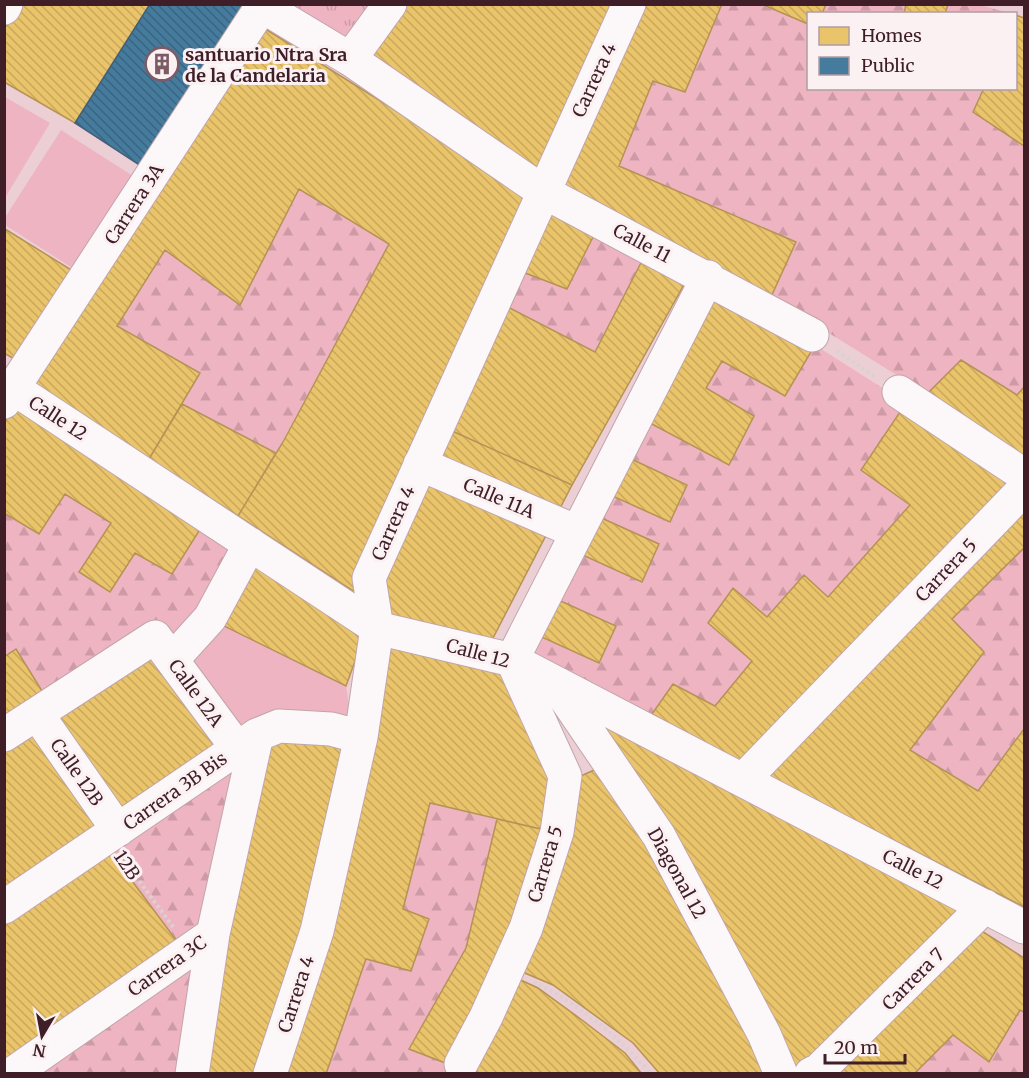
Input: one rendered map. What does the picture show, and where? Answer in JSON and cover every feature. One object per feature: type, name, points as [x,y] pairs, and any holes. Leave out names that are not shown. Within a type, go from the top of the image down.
[{"type":"street","points":[[350,59],[390,4]]},
{"type":"street","name":"Carrera 4","points":[[270,1074],[317,931],[362,737],[377,628],[369,578],[542,191],[629,4]]},
{"type":"street","name":"Calle 11","points":[[262,6],[350,59],[542,191],[708,277],[812,335]]},
{"type":"street","name":"Carrera 3A","points":[[11,383],[262,6]]},
{"type":"street","points":[[512,660],[708,277]]},
{"type":"street","name":"Calle 12","points":[[11,383],[377,628],[512,660],[1024,927]]},
{"type":"street","points":[[899,392],[1024,475]]},
{"type":"street","name":"Calle 11A","points":[[420,464],[577,532]]},
{"type":"street","name":"Carrera 5","points":[[743,780],[1024,489]]},
{"type":"street","points":[[4,735],[37,714],[164,648],[210,618],[250,544]]},
{"type":"street","name":"Calle 12A","points":[[164,648],[247,742]]},
{"type":"street","name":"Carrera 5","points":[[461,1064],[526,928],[557,832],[565,776],[512,660]]},
{"type":"street","name":"Diagonal 12","points":[[555,683],[659,836],[764,1034],[781,1074]]},
{"type":"street","name":"Calle 12B","points":[[37,714],[113,834]]},
{"type":"street","name":"Carrera 3B Bis","points":[[4,907],[247,742],[279,726],[331,729],[362,737]]},
{"type":"street","name":"Carrera 3C","points":[[12,1074],[202,942],[247,742]]},
{"type":"street","name":"Carrera 7","points":[[811,1074],[819,1070],[985,906]]},
{"type":"street","points":[[192,1074],[202,942]]},
{"type":"path","points":[[812,335],[899,392]]},
{"type":"path","name":"12B","points":[[113,834],[146,892],[202,942]]},
{"type":"path","points":[[507,970],[540,985],[575,1008],[630,1050],[651,1074]]},
{"type":"green space","points":[[948,4],[980,5],[1005,12],[946,12]]},
{"type":"green space","points":[[274,5],[377,5],[348,45]]},
{"type":"green space","points":[[722,5],[761,5],[807,24],[807,90],[984,90],[973,112],[1024,146],[1024,387],[1017,395],[961,360],[927,394],[771,297],[795,241],[619,166],[653,81],[685,92]]},
{"type":"green space","points":[[826,5],[906,5],[904,12],[823,12]]},
{"type":"green space","points":[[5,97],[50,123],[5,198]]},
{"type":"green space","points":[[61,130],[133,176],[74,269],[5,225],[4,219]]},
{"type":"green space","points":[[299,189],[389,244],[276,453],[182,404],[199,373],[117,326],[165,250],[240,304]]},
{"type":"green space","points":[[596,231],[644,257],[595,352],[504,305],[520,271],[567,289]]},
{"type":"green space","points":[[815,345],[906,403],[861,470],[910,505],[828,597],[804,575],[767,617],[733,589],[708,623],[752,661],[715,706],[673,684],[652,714],[529,653],[537,635],[599,663],[616,626],[554,598],[578,553],[641,582],[597,516],[608,494],[670,522],[687,485],[627,457],[646,421],[729,465],[754,416],[706,388],[722,361],[785,395]]},
{"type":"green space","points":[[65,494],[111,523],[135,553],[204,523],[236,541],[182,640],[47,699],[16,649],[5,657],[4,513],[39,534]]},
{"type":"green space","points":[[1024,548],[1024,729],[978,791],[910,750],[984,652],[952,619]]},
{"type":"green space","points":[[220,624],[346,686],[351,720],[242,736],[184,662]]},
{"type":"green space","points":[[250,747],[210,925],[179,944],[107,847]]},
{"type":"green space","points":[[430,803],[497,819],[466,948],[410,1049],[453,1066],[456,1073],[326,1074],[366,959],[411,971],[429,919],[403,909]]},
{"type":"green space","points":[[204,949],[183,1073],[21,1073]]},
{"type":"green space","points":[[1020,1010],[1024,1012],[1024,1073],[914,1074],[953,1035],[989,1061]]},
{"type":"building: Homes","points":[[18,4],[150,4],[75,123],[4,82],[4,30]]},
{"type":"building: Homes","points":[[403,4],[615,4],[537,179],[362,62]]},
{"type":"building: Homes","points":[[638,4],[722,4],[685,92],[653,81],[619,166],[796,242],[771,297],[553,184]]},
{"type":"building: Homes","points":[[761,4],[826,4],[823,12],[807,12],[807,24]]},
{"type":"building: Homes","points":[[906,4],[948,4],[946,12],[904,12]]},
{"type":"building: Homes","points":[[1017,15],[1024,18],[1024,146],[973,112],[983,90],[1017,90]]},
{"type":"building: Homes","points":[[259,25],[528,193],[353,591],[238,516],[283,442],[389,244],[299,189],[240,305],[165,250],[117,326],[200,373],[149,459],[30,380]]},
{"type":"building: Homes","points":[[549,206],[596,231],[567,289],[520,271]]},
{"type":"building: Homes","points":[[5,229],[73,271],[16,360],[4,353]]},
{"type":"building: Homes","points":[[644,257],[686,281],[572,485],[450,430],[504,305],[595,352]]},
{"type":"building: Homes","points":[[710,290],[815,345],[785,396],[722,361],[706,388],[754,416],[729,465],[646,421]]},
{"type":"building: Homes","points":[[961,360],[1017,395],[1024,387],[1024,460],[927,394]]},
{"type":"building: Homes","points":[[18,401],[204,523],[172,574],[135,553],[110,592],[79,572],[111,523],[65,494],[39,534],[4,513],[4,423]]},
{"type":"building: Homes","points":[[906,403],[1018,479],[739,764],[652,714],[673,684],[715,706],[752,661],[708,623],[733,588],[767,617],[804,575],[828,597],[910,505],[861,470]]},
{"type":"building: Homes","points":[[182,404],[276,453],[238,516],[149,459]]},
{"type":"building: Homes","points":[[450,430],[572,485],[490,644],[384,619],[382,580]]},
{"type":"building: Homes","points":[[627,457],[687,485],[670,522],[608,494]]},
{"type":"building: Homes","points":[[1024,507],[1024,548],[952,619],[984,652],[910,750],[978,791],[1024,729],[1024,907],[760,772]]},
{"type":"building: Homes","points":[[597,516],[659,544],[642,582],[578,553]]},
{"type":"building: Homes","points":[[250,562],[366,631],[346,686],[220,624]]},
{"type":"building: Homes","points":[[554,598],[616,626],[599,663],[537,635]]},
{"type":"building: Homes","points":[[391,643],[506,664],[558,778],[549,831],[430,803],[403,909],[429,919],[411,971],[366,959],[326,1074],[275,1074],[306,994],[376,745]]},
{"type":"building: Homes","points":[[150,648],[226,747],[120,823],[45,715]]},
{"type":"building: Homes","points":[[16,649],[47,699],[4,727],[4,657]]},
{"type":"building: Homes","points":[[600,715],[967,907],[794,1073],[594,725]]},
{"type":"building: Homes","points":[[37,722],[103,826],[4,895],[4,743]]},
{"type":"building: Homes","points":[[270,740],[351,744],[264,1074],[199,1074]]},
{"type":"building: Homes","points":[[601,767],[662,857],[771,1074],[660,1074],[633,1043],[553,985],[513,968],[576,778]]},
{"type":"building: Homes","points":[[497,819],[549,831],[453,1066],[409,1049],[466,948]]},
{"type":"building: Homes","points":[[107,847],[179,944],[4,1069],[4,917]]},
{"type":"building: Homes","points":[[977,928],[1024,958],[1024,1012],[1020,1010],[989,1062],[953,1035],[914,1074],[831,1074]]},
{"type":"building: Homes","points":[[512,976],[538,988],[582,1020],[625,1053],[642,1074],[478,1074],[469,1064]]},
{"type":"building: Public","name":"santuario Ntra Sra de la Candelaria","points":[[150,4],[249,4],[144,168],[75,123]]},
{"type":"place","name":"santuario Ntra Sra de la Candelaria","points":[[162,64]]}]
